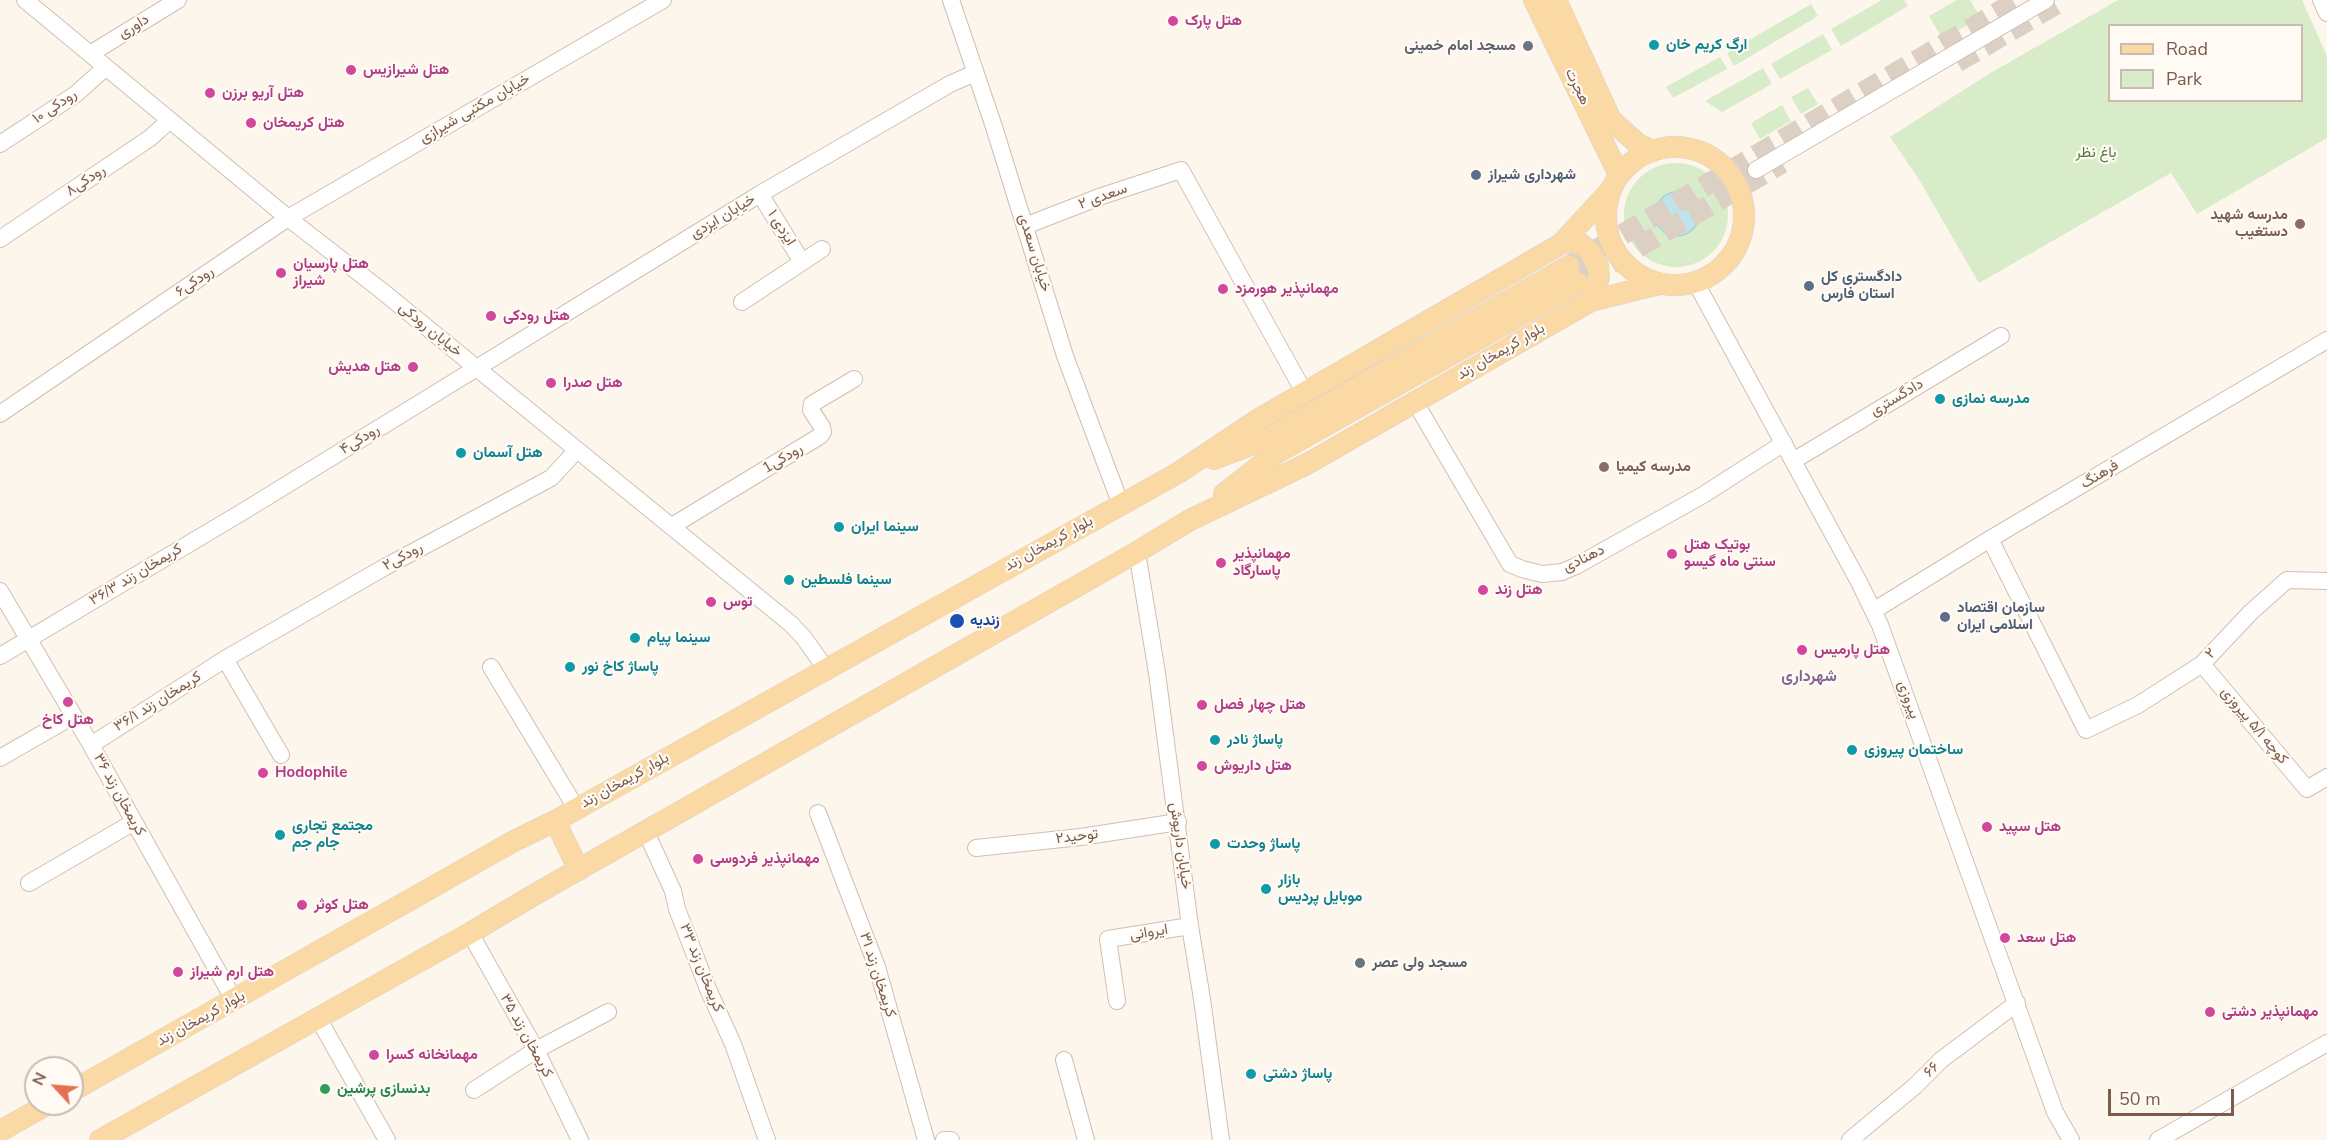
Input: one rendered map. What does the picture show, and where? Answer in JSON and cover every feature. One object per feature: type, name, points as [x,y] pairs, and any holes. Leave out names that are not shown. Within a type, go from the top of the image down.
[{"type":"main road","name":"هجرت","points":[[1534,0],[1604,123],[1653,151]]},
{"type":"main road","name":"هجرت","points":[[1556,0],[1604,123],[1615,183]]},
{"type":"main road","points":[[1674,147],[1695,150],[1714,159],[1732,176],[1739,191],[1744,210],[1742,230],[1736,249],[1724,265],[1708,277],[1696,282],[1678,286],[1659,284],[1641,277],[1625,265],[1613,249],[1607,231],[1606,211],[1615,183],[1634,160],[1653,151],[1674,147]]},
{"type":"main road","name":"بلوار کریمخان زند","points":[[84,1083],[514,841],[555,821],[1178,473],[1258,418],[1561,244],[1615,183]]},
{"type":"main road","points":[[1561,244],[1572,242],[1581,244],[1590,252],[1598,266],[1599,277],[1591,301]]},
{"type":"main road","name":"بلوار کریمخان زند","points":[[1178,473],[1269,438],[1574,274],[1275,454],[1190,520]]},
{"type":"main road","name":"بلوار کریمخان زند","points":[[100,1140],[470,933],[1190,520],[1307,464],[1591,301],[1659,284]]},
{"type":"main road","points":[[555,821],[579,870]]},
{"type":"main road","points":[[0,1131],[27,1116]]},
{"type":"street","name":"خیابان رودکی","points":[[25,0],[288,218],[369,281],[791,624],[826,669]]},
{"type":"street","name":"داوری","points":[[90,54],[178,0]]},
{"type":"street","name":"خیابان مکتبی شیرازی","points":[[288,218],[663,0]]},
{"type":"street","name":"خیابان سعدی","points":[[951,0],[1065,356],[1121,505]]},
{"type":"street","points":[[1756,170],[2046,0]]},
{"type":"street","points":[[2321,0],[2327,13]]},
{"type":"street","name":"رودکی ۱۰","points":[[0,144],[76,94],[106,67]]},
{"type":"street","name":"خیابان ایزدی","points":[[476,368],[760,194],[950,84],[975,73]]},
{"type":"street","name":"رودکی۸","points":[[0,239],[150,138],[170,120]]},
{"type":"street","name":"سعدی ۲","points":[[1025,226],[1102,196],[1181,170],[1304,392]]},
{"type":"street","name":"ایزدی ۱","points":[[760,194],[802,262]]},
{"type":"street","name":"رودکی۶","points":[[0,414],[288,218]]},
{"type":"street","points":[[742,302],[822,249]]},
{"type":"street","name":"پیروزی","points":[[1696,282],[1873,611],[1911,709],[2055,1112],[2071,1140]]},
{"type":"street","name":"دادگستری","points":[[1793,461],[2001,336]]},
{"type":"street","name":"فرهنگ","points":[[1873,611],[1990,538],[2327,340]]},
{"type":"street","name":"رودکی۴","points":[[244,511],[476,368]]},
{"type":"street","name":"1رودکی","points":[[672,526],[820,436],[823,432],[811,411],[812,404],[854,379]]},
{"type":"street","name":"دهنادی","points":[[1414,402],[1510,564],[1542,574],[1562,572],[1576,566],[1703,495],[1784,443]]},
{"type":"street","name":"رودکی۲","points":[[225,659],[386,567],[551,478],[576,451]]},
{"type":"street","name":"کریمخان زند ۳۶/۳","points":[[0,656],[244,511]]},
{"type":"street","name":"۲","points":[[1990,538],[2086,730],[2138,705],[2202,664],[2251,612],[2288,580],[2327,581]]},
{"type":"street","name":"خیابان داریوش","points":[[1137,552],[1157,674],[1221,1140]]},
{"type":"street","name":"کریمخان زند ۳۶","points":[[0,591],[91,745],[234,1000]]},
{"type":"street","points":[[225,659],[280,755]]},
{"type":"street","name":"کریمخان زند ۳۶/۱","points":[[91,745],[225,659]]},
{"type":"street","name":"کوچه ۵/۱ پیروزی","points":[[2202,664],[2307,789],[2327,777]]},
{"type":"street","points":[[491,668],[576,808]]},
{"type":"street","points":[[0,758],[73,716]]},
{"type":"street","name":"کریمخان زند ۳۱","points":[[818,813],[877,968],[926,1140]]},
{"type":"street","points":[[29,883],[134,822]]},
{"type":"street","name":"توحید۲","points":[[976,848],[1081,837],[1178,822]]},
{"type":"street","name":"کریمخان زند ۳۳","points":[[646,832],[673,891],[677,909],[733,1044],[767,1140]]},
{"type":"street","name":"ایروانی","points":[[1117,1001],[1108,939],[1190,926]]},
{"type":"street","name":"کریمخان زند ۳۵","points":[[470,933],[536,1050],[580,1140]]},
{"type":"street","name":"۶۶","points":[[1850,1140],[1915,1086],[1941,1060],[2017,1003]]},
{"type":"street","points":[[474,1090],[536,1050],[608,1012]]},
{"type":"street","points":[[318,1018],[387,1140]]},
{"type":"street","points":[[2158,1140],[2327,1043]]},
{"type":"street","points":[[1064,1059],[1086,1140]]},
{"type":"street","points":[[944,1140],[950,1138],[951,1140]]},
{"type":"green space","points":[[1882,0],[1904,0],[1908,6],[1841,46],[1831,29]]},
{"type":"green space","points":[[1957,0],[1970,0],[1980,17],[1943,40],[1929,16]]},
{"type":"green space","name":"باغ نظر","points":[[2118,0],[2302,0],[2327,56],[2327,138],[2197,214],[2171,173],[1979,283],[1918,178],[1890,137],[1987,75]]},
{"type":"green space","points":[[1811,4],[1818,16],[1734,66],[1727,53]]},
{"type":"green space","points":[[1823,34],[1832,50],[1780,79],[1771,64]]},
{"type":"green space","points":[[1720,57],[1727,69],[1673,98],[1666,87]]},
{"type":"green space","points":[[1763,68],[1772,84],[1722,112],[1705,101]]},
{"type":"green space","points":[[1808,88],[1818,104],[1801,114],[1791,97]]},
{"type":"green space","points":[[1782,105],[1791,121],[1760,139],[1751,123]]},
{"type":"green space","points":[[1676,163],[1696,167],[1713,178],[1724,195],[1728,215],[1724,235],[1713,252],[1696,263],[1676,267],[1656,263],[1639,252],[1628,235],[1624,215],[1628,195],[1639,178],[1656,167]]},
{"type":"water","points":[[1677,192],[1686,193],[1693,198],[1698,205],[1698,223],[1693,230],[1686,235],[1677,236],[1668,235],[1661,230],[1656,223],[1655,214],[1656,205],[1661,198],[1668,193]]},
{"type":"tunnel","points":[[1569,266],[2019,0]]},
{"type":"tunnel","points":[[1957,62],[2063,0]]},
{"type":"tunnel","points":[[1584,279],[1782,163]]},
{"type":"place","name":"هتل پارک","points":[[1173,21]]},
{"type":"place","name":"ارگ کریم خان","points":[[1654,45]]},
{"type":"place","name":"مسجد امام خمینی","points":[[1528,46]]},
{"type":"place","name":"هتل شیرازیس","points":[[351,70]]},
{"type":"place","name":"هتل آریو برزن","points":[[210,93]]},
{"type":"place","name":"هتل کریمخان","points":[[251,123]]},
{"type":"place","name":"شهرداری شیراز","points":[[1476,175]]},
{"type":"place","name":"مدرسه شهید دستغیب","points":[[2300,224]]},
{"type":"place","name":"هتل پارسیان شیراز","points":[[281,273]]},
{"type":"place","name":"دادگستری کل استان فارس","points":[[1809,286]]},
{"type":"place","name":"مهمانپذیر هورمزد","points":[[1223,289]]},
{"type":"place","name":"هتل رودکی","points":[[491,316]]},
{"type":"place","name":"هتل هدیش","points":[[413,367]]},
{"type":"place","name":"هتل صدرا","points":[[551,383]]},
{"type":"place","name":"مدرسه نمازی","points":[[1940,399]]},
{"type":"place","name":"هتل آسمان","points":[[461,453]]},
{"type":"place","name":"مدرسه کیمیا","points":[[1604,467]]},
{"type":"place","name":"سینما ایران","points":[[839,527]]},
{"type":"place","name":"بوتیک هتل سنتی ماه گیسو","points":[[1672,554]]},
{"type":"place","name":"مهمانپذیر پاسارگاد","points":[[1221,563]]},
{"type":"place","name":"سینما فلسطین","points":[[789,580]]},
{"type":"place","name":"هتل زند","points":[[1483,590]]},
{"type":"place","name":"توس","points":[[711,602]]},
{"type":"place","name":"سازمان اقتصاد اسلامی ایران","points":[[1945,617]]},
{"type":"place","name":"زندیه","points":[[957,621]]},
{"type":"place","name":"سینما پیام","points":[[635,638]]},
{"type":"place","name":"هتل پارمیس","points":[[1802,650]]},
{"type":"place","name":"پاساژ کاخ نور","points":[[570,667]]},
{"type":"place","name":"هتل کاخ","points":[[68,702]]},
{"type":"place","name":"هتل چهار فصل","points":[[1202,705]]},
{"type":"place","name":"پاساژ نادر","points":[[1215,740]]},
{"type":"place","name":"ساختمان پیروزی","points":[[1852,750]]},
{"type":"place","name":"هتل داریوش","points":[[1202,766]]},
{"type":"place","name":"Hodophile","points":[[263,773]]},
{"type":"place","name":"هتل سپید","points":[[1987,827]]},
{"type":"place","name":"مجتمع تجاری جام جم","points":[[280,835]]},
{"type":"place","name":"پاساژ وحدت","points":[[1215,844]]},
{"type":"place","name":"مهمانپذیر فردوسی","points":[[698,859]]},
{"type":"place","name":"بازار موبایل پردیس","points":[[1266,889]]},
{"type":"place","name":"هتل کوثر","points":[[302,905]]},
{"type":"place","name":"هتل سعد","points":[[2005,938]]},
{"type":"place","name":"مسجد ولی عصر","points":[[1360,963]]},
{"type":"place","name":"هتل ارم شیراز","points":[[178,972]]},
{"type":"place","name":"مهمانپذیر دشتی","points":[[2210,1012]]},
{"type":"place","name":"مهمانخانه کسرا","points":[[374,1055]]},
{"type":"place","name":"پاساژ دشتی","points":[[1251,1074]]},
{"type":"place","name":"بدنسازی پرشین","points":[[325,1089]]},
{"type":"district","name":"شهرداری","points":[[1809,677]]}]
